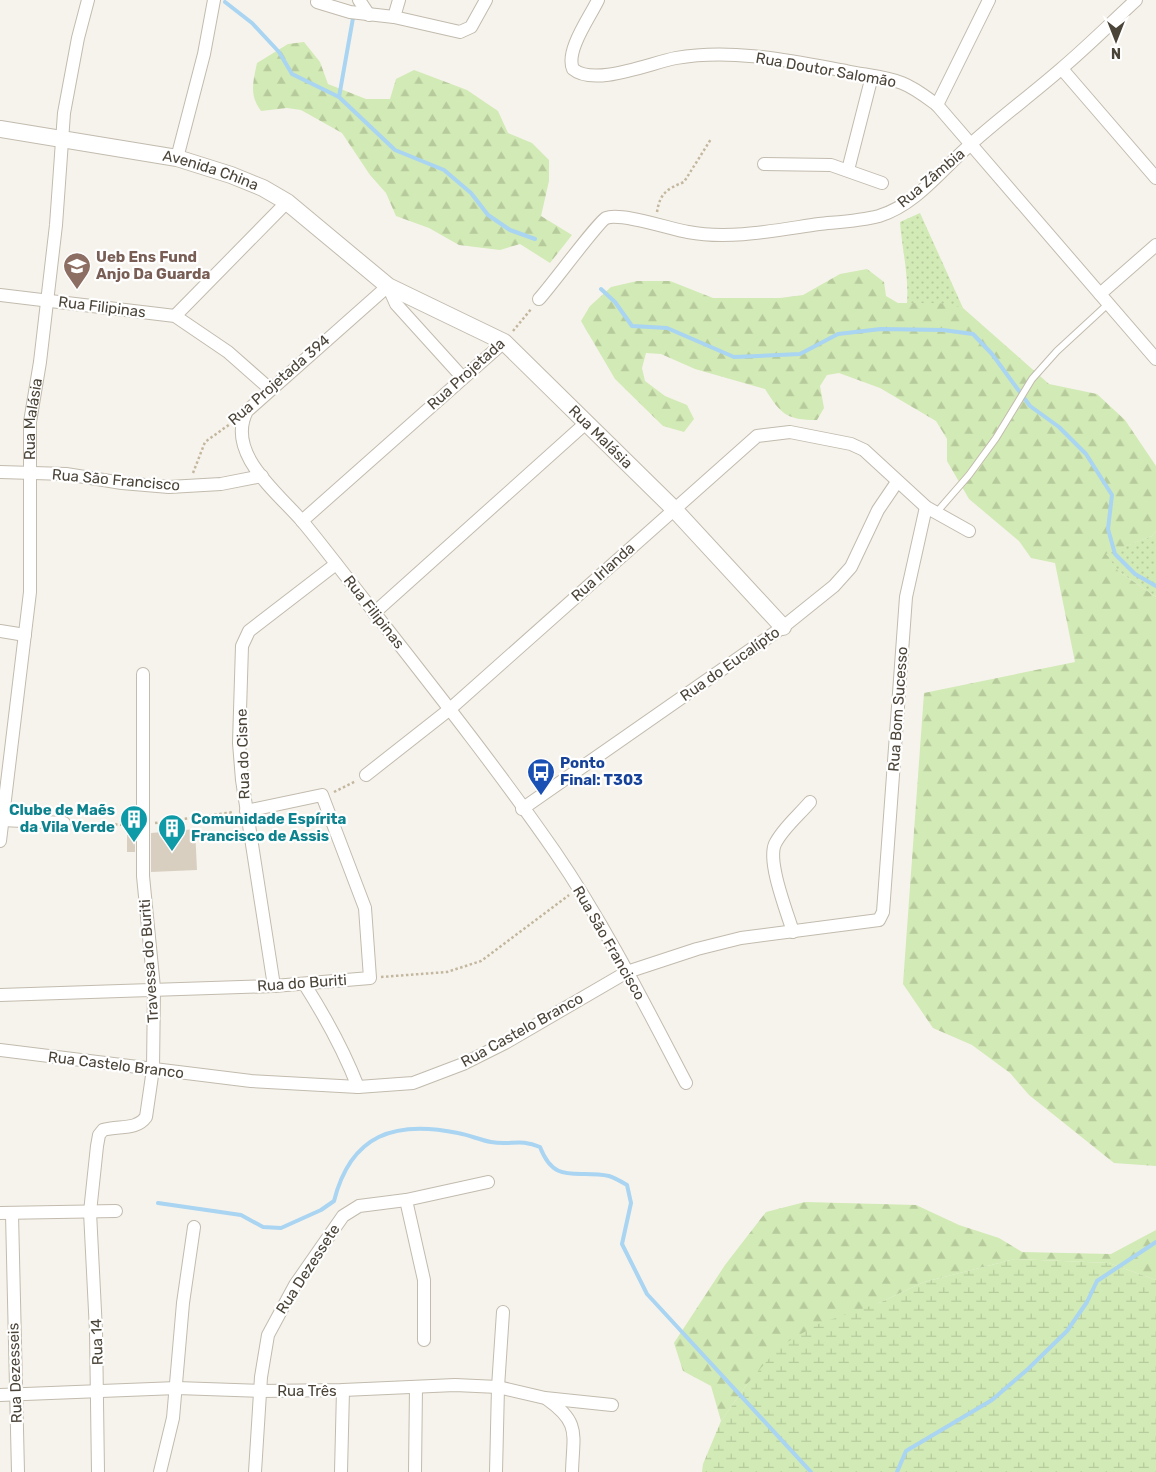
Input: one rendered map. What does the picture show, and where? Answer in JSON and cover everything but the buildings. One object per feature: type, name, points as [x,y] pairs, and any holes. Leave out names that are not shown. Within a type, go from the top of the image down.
[{"type":"street","name":"Rua Malásia","points":[[0,841],[25,635],[30,566],[30,422],[48,300],[56,225],[61,139],[68,85],[88,0]]},
{"type":"street","points":[[177,158],[204,54],[214,0]]},
{"type":"street","points":[[359,0],[369,15]]},
{"type":"street","points":[[394,17],[399,0]]},
{"type":"street","points":[[317,2],[350,12],[394,17],[445,30],[464,31],[470,27],[486,0]]},
{"type":"street","name":"Rua Doutor Salomão","points":[[598,0],[574,47],[571,58],[573,69],[585,76],[601,76],[677,58],[703,55],[774,59],[872,76],[902,83],[920,92],[937,106],[1156,359]]},
{"type":"street","points":[[937,106],[989,0]]},
{"type":"street","name":"Rua Zâmbia","points":[[539,299],[606,218],[615,217],[689,232],[750,233],[879,216],[906,202],[970,144],[1062,69],[1136,0]]},
{"type":"street","points":[[1062,69],[1156,178]]},
{"type":"street","points":[[848,170],[872,76]]},
{"type":"street","name":"Avenida China","points":[[0,129],[177,158],[263,188],[287,202],[388,286]]},
{"type":"street","points":[[764,164],[817,163],[848,170],[882,183]]},
{"type":"street","points":[[175,316],[287,202]]},
{"type":"street","points":[[1104,299],[1156,245]]},
{"type":"street","name":"Rua Malásia","points":[[388,286],[504,342],[674,509],[783,627]]},
{"type":"street","points":[[388,286],[396,304],[463,378]]},
{"type":"street","name":"Rua Projetada 394","points":[[247,411],[388,286]]},
{"type":"street","name":"Rua Filipinas","points":[[0,294],[175,316],[228,352],[270,389]]},
{"type":"street","name":"Rua Projetada","points":[[302,521],[504,342]]},
{"type":"street","name":"Rua Filipinas","points":[[247,411],[243,424],[244,442],[250,458],[262,476],[302,521],[450,709],[522,809]]},
{"type":"street","points":[[374,613],[587,422]]},
{"type":"street","name":"Rua Irlanda","points":[[366,775],[450,709],[757,436],[790,432],[851,444],[864,450],[897,482]]},
{"type":"street","name":"Rua São Francisco","points":[[0,472],[66,474],[142,485],[188,486],[262,476]]},
{"type":"street","points":[[897,482],[930,511],[969,531]]},
{"type":"street","name":"Rua do Eucalípto","points":[[522,809],[783,627],[834,586],[851,567],[878,510],[897,482]]},
{"type":"street","name":"Rua Bom Sucesso","points":[[883,912],[906,597],[930,511]]},
{"type":"street","name":"Rua do Cisne","points":[[274,986],[246,811],[240,743],[242,646],[245,637],[258,623],[336,564]]},
{"type":"street","points":[[0,632],[25,635]]},
{"type":"street","name":"Travessa do Buriti","points":[[90,1212],[99,1135],[103,1130],[110,1127],[141,1123],[149,1110],[153,1069],[154,988],[144,900],[143,674]]},
{"type":"street","points":[[246,811],[322,795],[365,908],[370,978]]},
{"type":"street","points":[[793,932],[777,876],[773,850],[778,839],[810,802]]},
{"type":"street","name":"Rua São Francisco","points":[[522,809],[578,888],[626,972],[686,1084]]},
{"type":"street","points":[[2,820],[64,823]]},
{"type":"street","name":"Rua Castelo Branco","points":[[0,1050],[251,1081],[358,1087],[413,1083],[463,1064],[545,1021],[626,972],[697,949],[741,938],[876,921],[882,918],[883,912]]},
{"type":"street","name":"Rua do Buriti","points":[[0,995],[154,988],[305,985],[370,978]]},
{"type":"street","points":[[305,985],[332,1029],[358,1087]]},
{"type":"street","name":"Rua Dezessete","points":[[255,1472],[263,1358],[268,1335],[295,1285],[343,1216],[359,1206],[406,1200],[488,1182]]},
{"type":"street","points":[[406,1200],[424,1280],[424,1340]]},
{"type":"street","points":[[6,1214],[116,1211]]},
{"type":"street","name":"Rua 14","points":[[90,1212],[98,1391],[98,1472]]},
{"type":"street","name":"Rua Dezesseis","points":[[6,1214],[16,1395],[18,1472]]},
{"type":"street","points":[[160,1472],[168,1441],[177,1388],[183,1303],[194,1227]]},
{"type":"street","points":[[496,1472],[498,1387],[503,1312]]},
{"type":"street","name":"Rua Três","points":[[0,1395],[177,1388],[260,1391],[343,1390],[455,1385],[498,1387],[545,1398],[612,1405]]},
{"type":"street","points":[[415,1472],[416,1387]]},
{"type":"street","points":[[340,1472],[343,1390]]},
{"type":"street","points":[[545,1398],[566,1413],[571,1421],[573,1430],[572,1472]]},
{"type":"lane","points":[[930,511],[969,475],[1027,387],[1104,299]]},
{"type":"path","points":[[655,224],[662,193],[669,187],[684,182],[711,139]]},
{"type":"path","name":"Rua Projetada","points":[[504,342],[539,299]]},
{"type":"path","name":"Rua Projetada 394","points":[[188,486],[205,442],[247,411]]},
{"type":"path","points":[[338,791],[366,775]]},
{"type":"path","points":[[64,823],[143,825],[246,811]]},
{"type":"path","points":[[370,978],[447,972],[481,961],[578,888]]},
{"type":"green space","points":[[304,42],[320,62],[328,84],[366,99],[390,99],[396,79],[414,70],[467,90],[498,111],[508,133],[532,143],[549,160],[549,181],[541,216],[572,235],[550,263],[520,244],[500,250],[459,245],[429,228],[396,216],[386,193],[370,175],[342,133],[301,110],[287,108],[261,111],[253,94],[253,82],[257,63],[288,44]]},
{"type":"green space","points":[[920,213],[963,308],[907,303],[906,273],[900,222]]},
{"type":"green space","points":[[867,269],[884,282],[886,296],[898,303],[939,303],[963,308],[1049,384],[1097,394],[1125,420],[1156,466],[1156,531],[1152,536],[1106,554],[1118,571],[1156,597],[1156,1166],[1114,1163],[1029,1095],[1010,1073],[972,1045],[933,1028],[903,984],[924,693],[1075,662],[1055,563],[1031,558],[1019,541],[969,499],[947,461],[947,439],[936,421],[880,388],[839,373],[827,375],[820,386],[824,408],[817,420],[798,419],[780,410],[765,389],[695,369],[661,354],[646,353],[642,368],[645,381],[665,396],[687,405],[694,419],[684,432],[663,426],[615,379],[581,321],[590,306],[611,287],[637,281],[670,281],[713,298],[780,298],[803,295],[840,274]]},
{"type":"green space","points":[[1156,531],[1156,597],[1118,571],[1105,554],[1152,536]]},
{"type":"green space","points":[[805,1202],[916,1205],[959,1225],[999,1238],[1022,1252],[1111,1254],[1156,1230],[1156,1280],[1109,1263],[1015,1259],[924,1282],[879,1303],[748,1383],[721,1421],[711,1386],[683,1371],[674,1343],[725,1265],[766,1212]]},
{"type":"green space","points":[[1015,1259],[1109,1263],[1156,1280],[1156,1472],[702,1472],[703,1464],[721,1421],[748,1383],[779,1347],[818,1324],[879,1303],[924,1282]]},
{"type":"waterway","points":[[225,2],[252,23],[279,52],[292,74],[339,97],[395,150],[444,170],[471,193],[488,215],[510,230],[535,239]]},
{"type":"waterway","points":[[339,97],[353,18]]},
{"type":"waterway","points":[[601,289],[615,302],[632,326],[667,328],[734,357],[800,354],[838,334],[881,329],[943,330],[973,334],[992,354],[1030,406],[1059,427],[1086,454],[1112,495],[1108,529],[1115,554],[1135,574],[1156,586]]},
{"type":"waterway","points":[[158,1203],[241,1215],[263,1227],[281,1228],[321,1210],[334,1201],[342,1178],[352,1160],[364,1147],[379,1137],[396,1131],[435,1129],[491,1142],[533,1144],[540,1147],[546,1159],[553,1167],[560,1171],[568,1174],[609,1176],[627,1185],[631,1203],[622,1244],[647,1294],[811,1472]]},
{"type":"waterway","points":[[897,1472],[906,1451],[992,1400],[1028,1369],[1067,1331],[1087,1302],[1097,1281],[1156,1242]]},
{"type":"place","name":"Ueb Ens Fund Anjo Da Guarda","points":[[77,290]]},
{"type":"place","name":"Ponto Final: T303","points":[[541,796]]},
{"type":"place","name":"Clube de Maẽs da Vila Verde","points":[[134,843]]},
{"type":"place","name":"Comunidade Espírita Francisco de Assis","points":[[172,852]]}]
